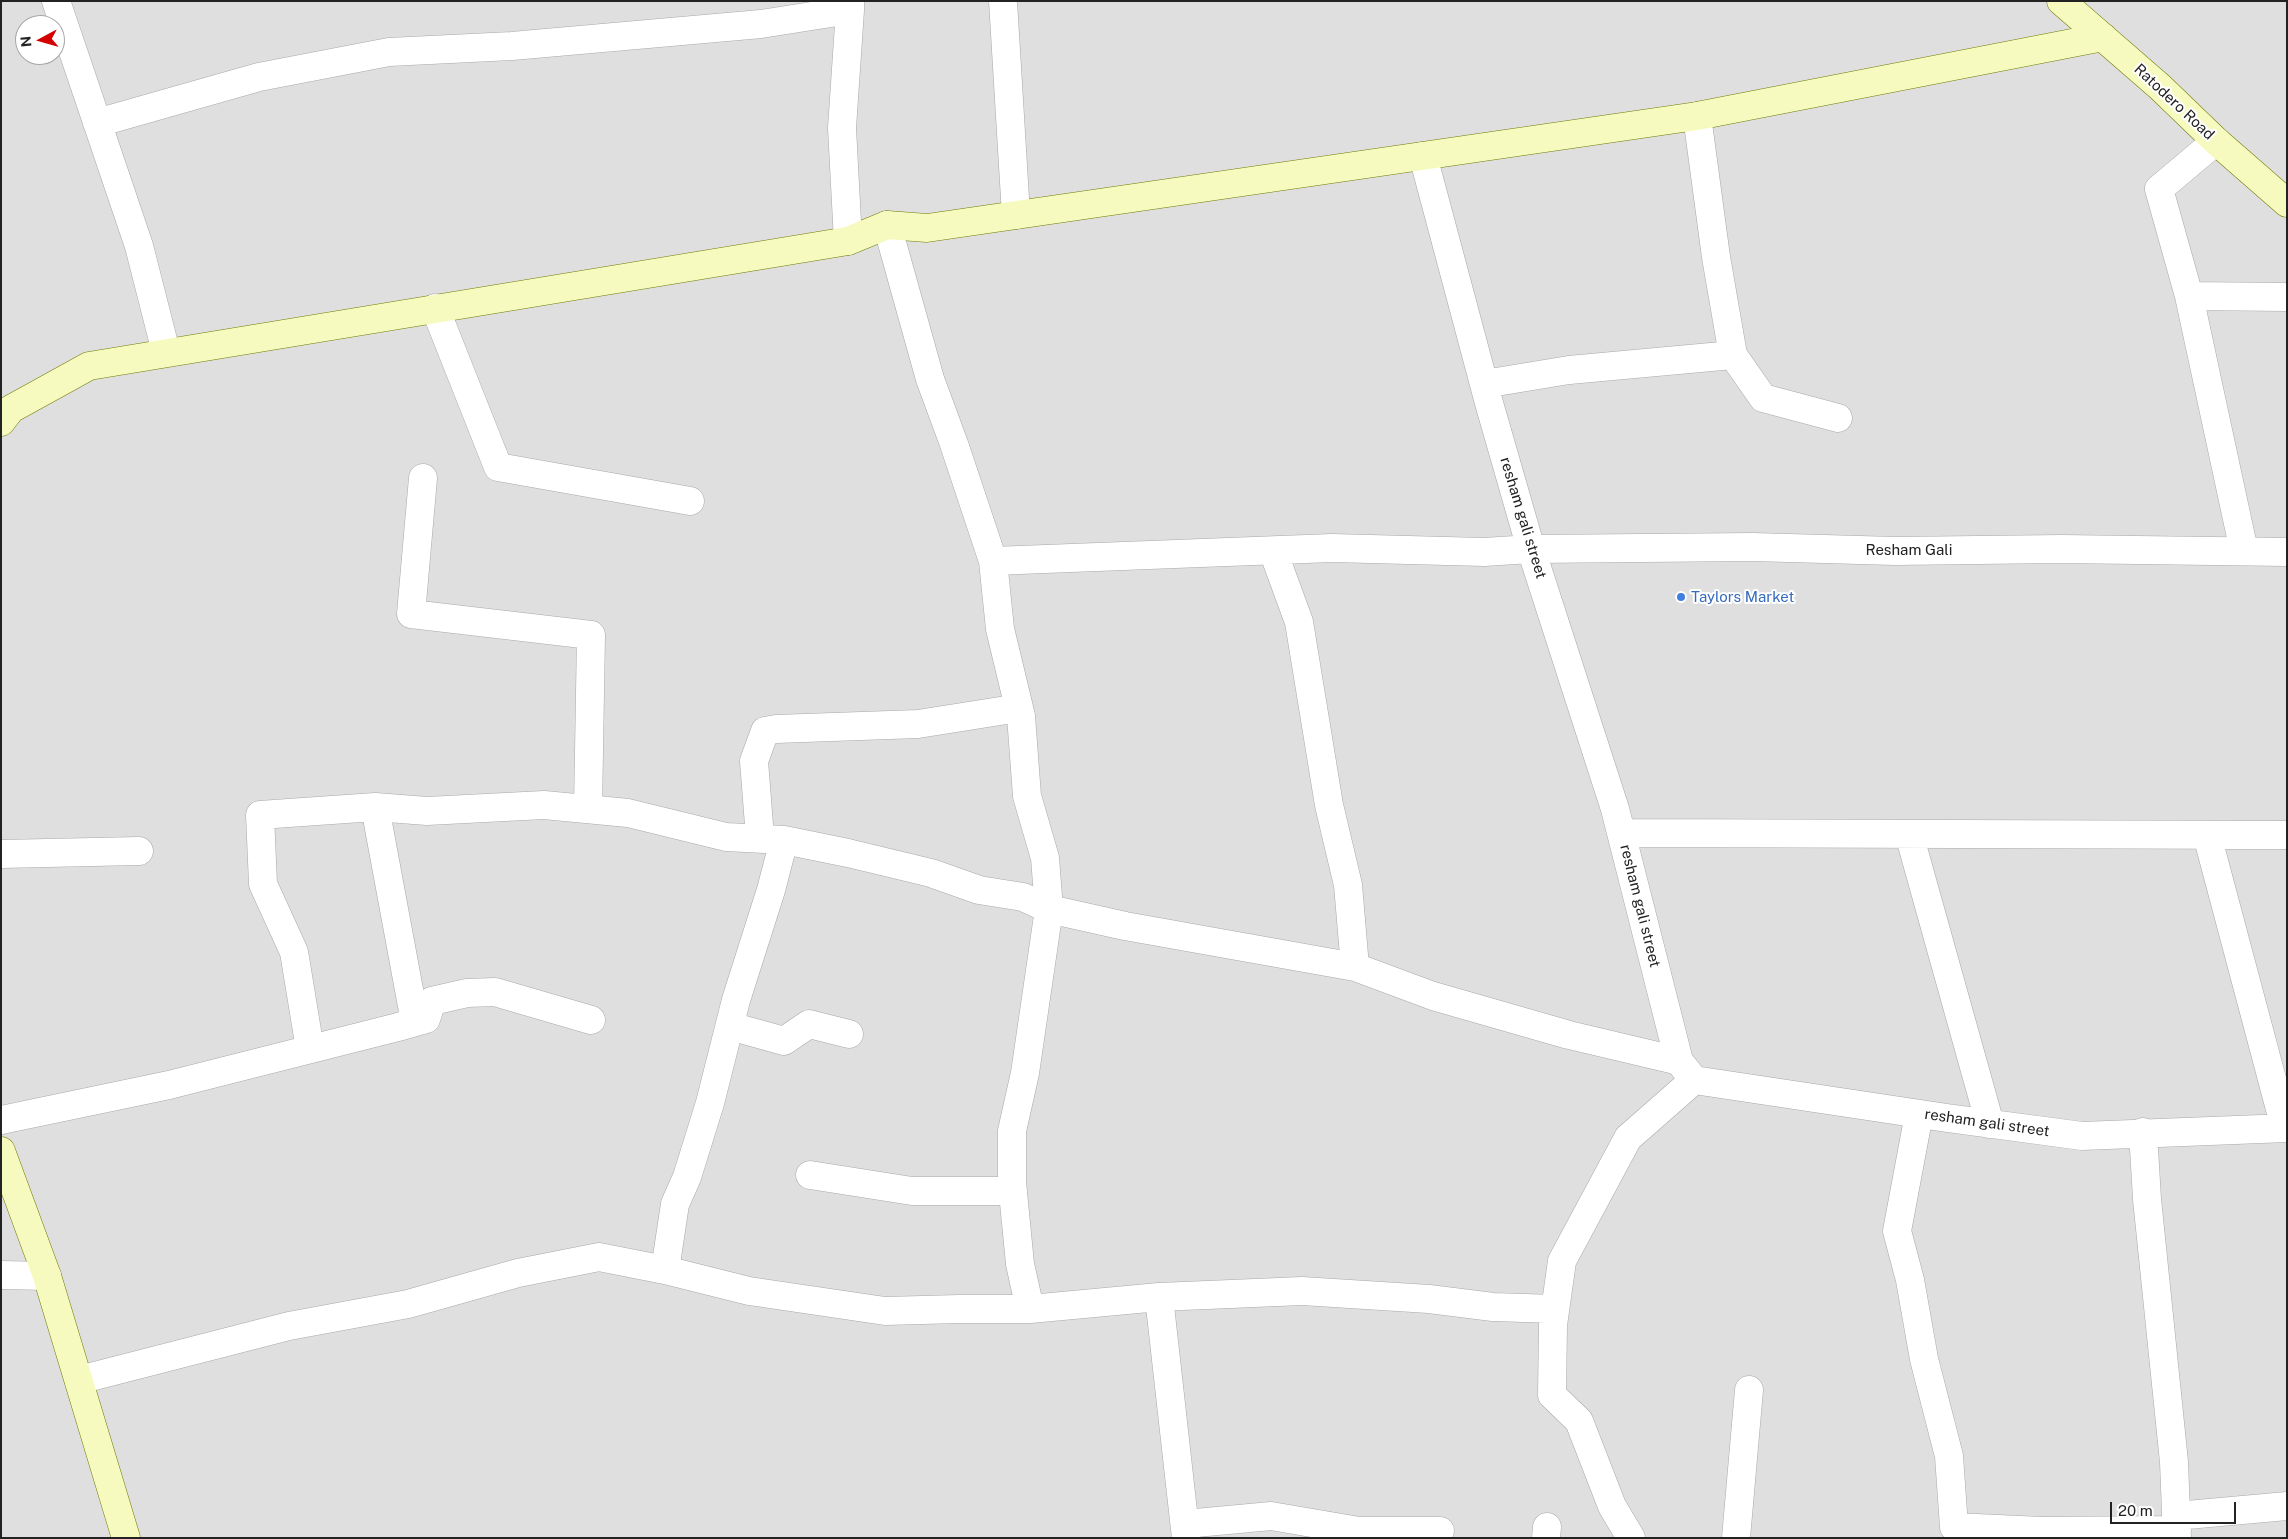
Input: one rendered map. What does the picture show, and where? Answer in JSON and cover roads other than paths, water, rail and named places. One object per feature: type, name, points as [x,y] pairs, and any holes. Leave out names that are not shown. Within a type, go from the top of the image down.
[{"type":"main road","name":"Ratodero Road","points":[[2061,1],[2160,87],[2216,141],[2284,197]]},
{"type":"main road","points":[[1,422],[11,409],[89,366],[848,241],[887,225],[927,228],[1697,116],[2103,37]]},
{"type":"main road","points":[[1,1151],[47,1276],[126,1538]]},
{"type":"street","points":[[56,1],[139,246],[166,352]]},
{"type":"street","points":[[1003,1],[1016,215]]},
{"type":"street","points":[[97,123],[259,77],[389,52],[512,46],[742,26],[850,6],[842,128],[848,241]]},
{"type":"street","points":[[1697,116],[1716,256],[1733,355],[1763,398],[1838,418]]},
{"type":"street","points":[[2216,141],[2159,189],[2189,296],[2244,551]]},
{"type":"street","name":"resham gali street","points":[[1423,156],[1484,384],[1531,548],[1622,833],[1687,1070],[1919,1114],[2082,1136],[2143,1132],[2286,1128]]},
{"type":"street","points":[[887,225],[930,379],[954,444],[992,561],[1000,629],[1019,708],[1027,796],[1045,858],[1049,909],[1025,1073],[1012,1131],[1013,1191],[1020,1264],[1030,1309]]},
{"type":"street","points":[[2189,296],[2287,297]]},
{"type":"street","points":[[435,308],[498,467],[690,501]]},
{"type":"street","points":[[1484,384],[1569,370],[1733,355]]},
{"type":"street","points":[[423,478],[411,614],[591,635],[588,809]]},
{"type":"street","name":"Resham Gali","points":[[992,561],[1098,555],[1332,548],[1484,552],[1531,548],[1753,547],[1895,551],[2061,549],[2287,552]]},
{"type":"street","points":[[1273,551],[1298,622],[1329,805],[1348,885],[1354,968]]},
{"type":"street","points":[[665,1270],[675,1204],[687,1177],[730,1026],[772,839],[754,760],[765,731],[918,724],[1019,708]]},
{"type":"street","points":[[310,1049],[294,952],[263,884],[260,815],[375,807],[427,811],[544,804],[628,813],[726,837],[772,839],[931,873],[978,890],[1023,897],[1049,909],[1125,926],[1354,968],[1433,996],[1687,1070],[1628,1138],[1562,1262],[1553,1324],[1552,1395],[1579,1421],[1612,1506],[1631,1538]]},
{"type":"street","points":[[375,807],[415,1022]]},
{"type":"street","points":[[1622,833],[2287,835]]},
{"type":"street","points":[[1909,834],[1990,1124]]},
{"type":"street","points":[[2206,835],[2286,1128]]},
{"type":"street","points":[[1,854],[139,851]]},
{"type":"street","points":[[1,1120],[169,1085],[415,1022],[426,1019],[432,1000],[467,993],[495,992],[591,1020]]},
{"type":"street","points":[[730,1026],[784,1041],[809,1024],[849,1034]]},
{"type":"street","points":[[1919,1114],[1897,1231],[1910,1280],[1924,1359],[1949,1456],[1954,1527],[2042,1534],[2177,1528],[2287,1506]]},
{"type":"street","points":[[2143,1132],[2147,1199],[2168,1391],[2177,1528]]},
{"type":"street","points":[[810,1175],[912,1191],[1013,1191]]},
{"type":"street","points":[[79,1380],[289,1326],[408,1304],[518,1273],[599,1258],[665,1270],[749,1290],[885,1311],[1030,1309],[1159,1297],[1302,1291],[1429,1299],[1493,1307],[1555,1309]]},
{"type":"street","points":[[1,1274],[47,1276]]},
{"type":"street","points":[[1159,1297],[1186,1531],[1271,1516],[1360,1531],[1440,1531]]},
{"type":"street","points":[[1736,1538],[1749,1390]]},
{"type":"place","name":"Taylors Market","points":[[1681,597]]}]
